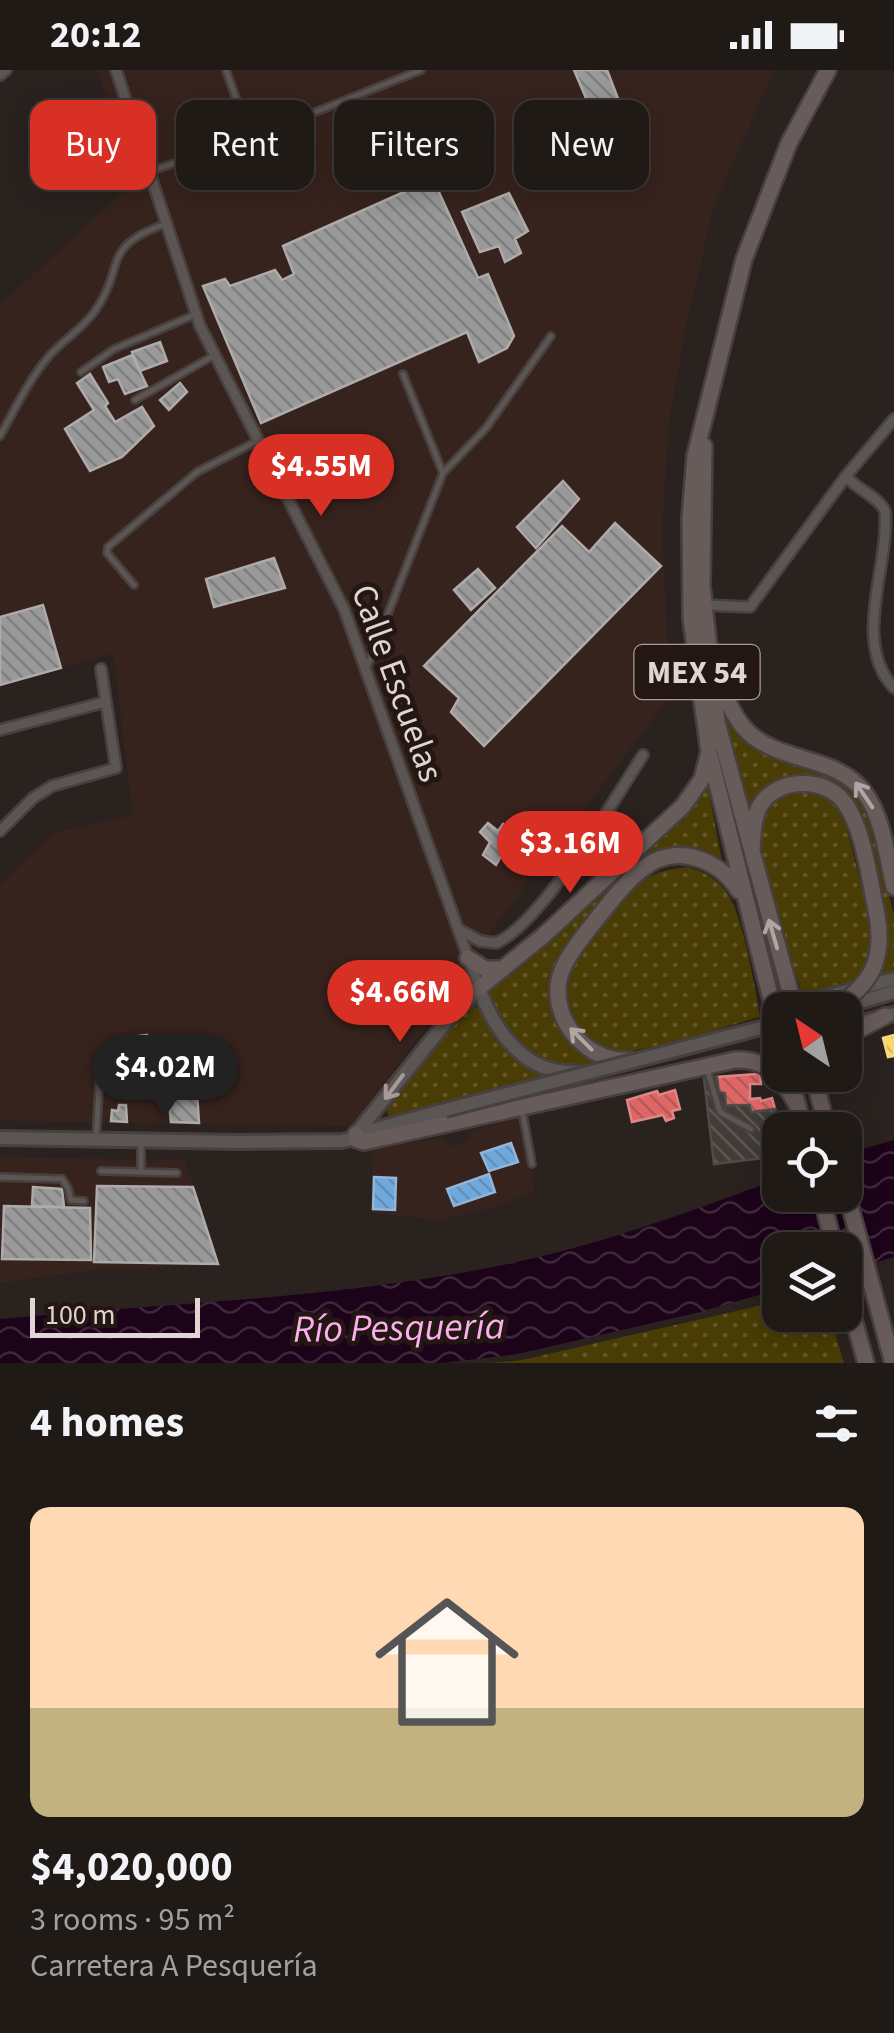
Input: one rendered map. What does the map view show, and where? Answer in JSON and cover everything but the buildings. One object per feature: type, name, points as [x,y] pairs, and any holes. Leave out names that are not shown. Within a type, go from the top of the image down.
[{"type":"main road","name":"MEX 54","points":[[770,992],[709,752],[691,618],[696,519],[705,458],[702,432],[744,260],[789,142],[828,70]]},
{"type":"main road","name":"MEX 54","points":[[696,519],[717,722],[789,992]]},
{"type":"main road","points":[[709,659],[733,714],[751,735],[847,775],[863,790],[874,808],[894,887]]},
{"type":"main road","points":[[356,1137],[450,1017],[618,869],[683,806],[702,779],[709,752]]},
{"type":"main road","points":[[752,859],[755,821],[766,798],[791,785],[822,786],[842,799],[853,819],[877,915],[880,955],[873,975],[858,992]]},
{"type":"main road","points":[[650,1058],[612,1059],[579,1041],[558,1002],[562,970],[611,901],[642,868],[659,859],[698,857],[714,864],[729,876],[748,908]]},
{"type":"main road","points":[[468,958],[486,969],[503,969]]},
{"type":"main road","points":[[844,992],[894,979]]},
{"type":"main road","points":[[479,988],[506,1040],[522,1055],[542,1067],[564,1072],[598,1072]]},
{"type":"main road","points":[[862,1001],[894,992]]},
{"type":"main road","points":[[862,1009],[894,1000]]},
{"type":"main road","points":[[862,1022],[890,1015]]},
{"type":"main road","points":[[862,1029],[890,1015]]},
{"type":"main road","points":[[0,1138],[356,1137],[650,1058],[762,1033]]},
{"type":"main road","points":[[446,1113],[762,1033]]},
{"type":"main road","points":[[356,1137],[364,1142],[747,1059],[768,1066],[797,1105]]},
{"type":"main road","points":[[794,1092],[799,1112]]},
{"type":"main road","points":[[852,1212],[893,1363]]},
{"type":"main road","points":[[857,1332],[866,1363]]},
{"type":"street","points":[[0,75],[6,70]]},
{"type":"street","name":"Calle Escuelas","points":[[116,70],[126,100]]},
{"type":"street","name":"Calle Escuelas","points":[[156,186],[213,356],[328,574],[479,988]]},
{"type":"street","points":[[704,605],[750,607],[846,476],[894,419]]},
{"type":"street","points":[[846,476],[882,504],[885,511],[874,627],[882,672],[894,688]]},
{"type":"street","points":[[0,831],[33,798],[52,786],[116,768],[101,669]]},
{"type":"street","points":[[0,730],[106,702]]},
{"type":"street","points":[[456,927],[471,937],[496,943],[520,928],[579,853],[643,756]]},
{"type":"lane","points":[[226,70],[237,100]]},
{"type":"lane","points":[[314,112],[420,70]]},
{"type":"lane","points":[[0,436],[44,362],[92,316],[122,248],[134,236],[168,223]]},
{"type":"lane","points":[[82,372],[114,349],[196,314]]},
{"type":"lane","points":[[366,670],[443,473],[486,428],[551,336]]},
{"type":"lane","points":[[135,400],[213,356]]},
{"type":"lane","points":[[403,374],[443,473]]},
{"type":"lane","points":[[134,585],[107,553],[108,548],[196,472],[257,440]]},
{"type":"lane","points":[[706,1066],[720,1112],[750,1129]]},
{"type":"lane","points":[[96,1139],[100,1073]]},
{"type":"lane","points":[[522,1107],[532,1164]]},
{"type":"lane","points":[[141,1140],[141,1172]]},
{"type":"lane","points":[[101,1171],[176,1173]]},
{"type":"lane","points":[[0,1176],[62,1180],[70,1200],[84,1201]]},
{"type":"lane","points":[[884,1324],[894,1342]]},
{"type":"shaded area","points":[[97,70],[774,70],[714,206],[669,422],[662,527],[670,697],[489,934],[460,981],[352,1126],[0,1121],[0,885],[53,833],[133,815],[113,653],[0,685],[0,305],[125,190],[156,190],[156,100],[108,100]]},
{"type":"shaded area","points":[[726,718],[741,738],[762,753],[839,780],[865,808],[894,915],[894,974],[880,977],[883,933],[874,875],[855,819],[842,797],[818,776],[795,775],[773,785],[747,807]]},
{"type":"shaded area","points":[[708,787],[722,862],[691,853],[618,884],[554,965],[548,994],[556,1024],[572,1046],[612,1066],[571,1068],[534,1057],[506,1032],[489,994],[493,987],[602,895],[677,825]]},
{"type":"shaded area","points":[[816,792],[834,801],[847,828],[872,929],[870,961],[856,980],[810,992],[801,992],[760,860],[759,844],[768,808],[786,795]]},
{"type":"shaded area","points":[[688,867],[714,880],[733,904],[748,952],[760,1017],[643,1049],[625,1051],[598,1046],[579,1032],[567,1011],[565,986],[571,966],[644,880]]},
{"type":"shaded area","points":[[474,1006],[511,1055],[555,1077],[388,1116],[387,1110],[428,1053],[452,1024]]},
{"type":"shaded area","points":[[522,1117],[534,1192],[488,1209],[439,1220],[371,1213],[373,1148],[440,1138],[452,1146],[464,1144],[474,1130]]},
{"type":"shaded area","points":[[0,1157],[185,1160],[218,1264],[92,1270],[0,1283]]},
{"type":"shaded area","points":[[762,1305],[762,1332],[834,1332],[844,1363],[492,1363],[522,1360]]},
{"type":"water","name":"Río Pesquería","points":[[894,1140],[894,1257],[862,1266],[862,1232],[762,1232],[762,1294],[700,1312],[518,1354],[444,1363],[0,1363],[0,1319],[312,1293],[436,1277],[605,1239],[762,1185],[762,1212],[862,1212],[862,1149]]}]
